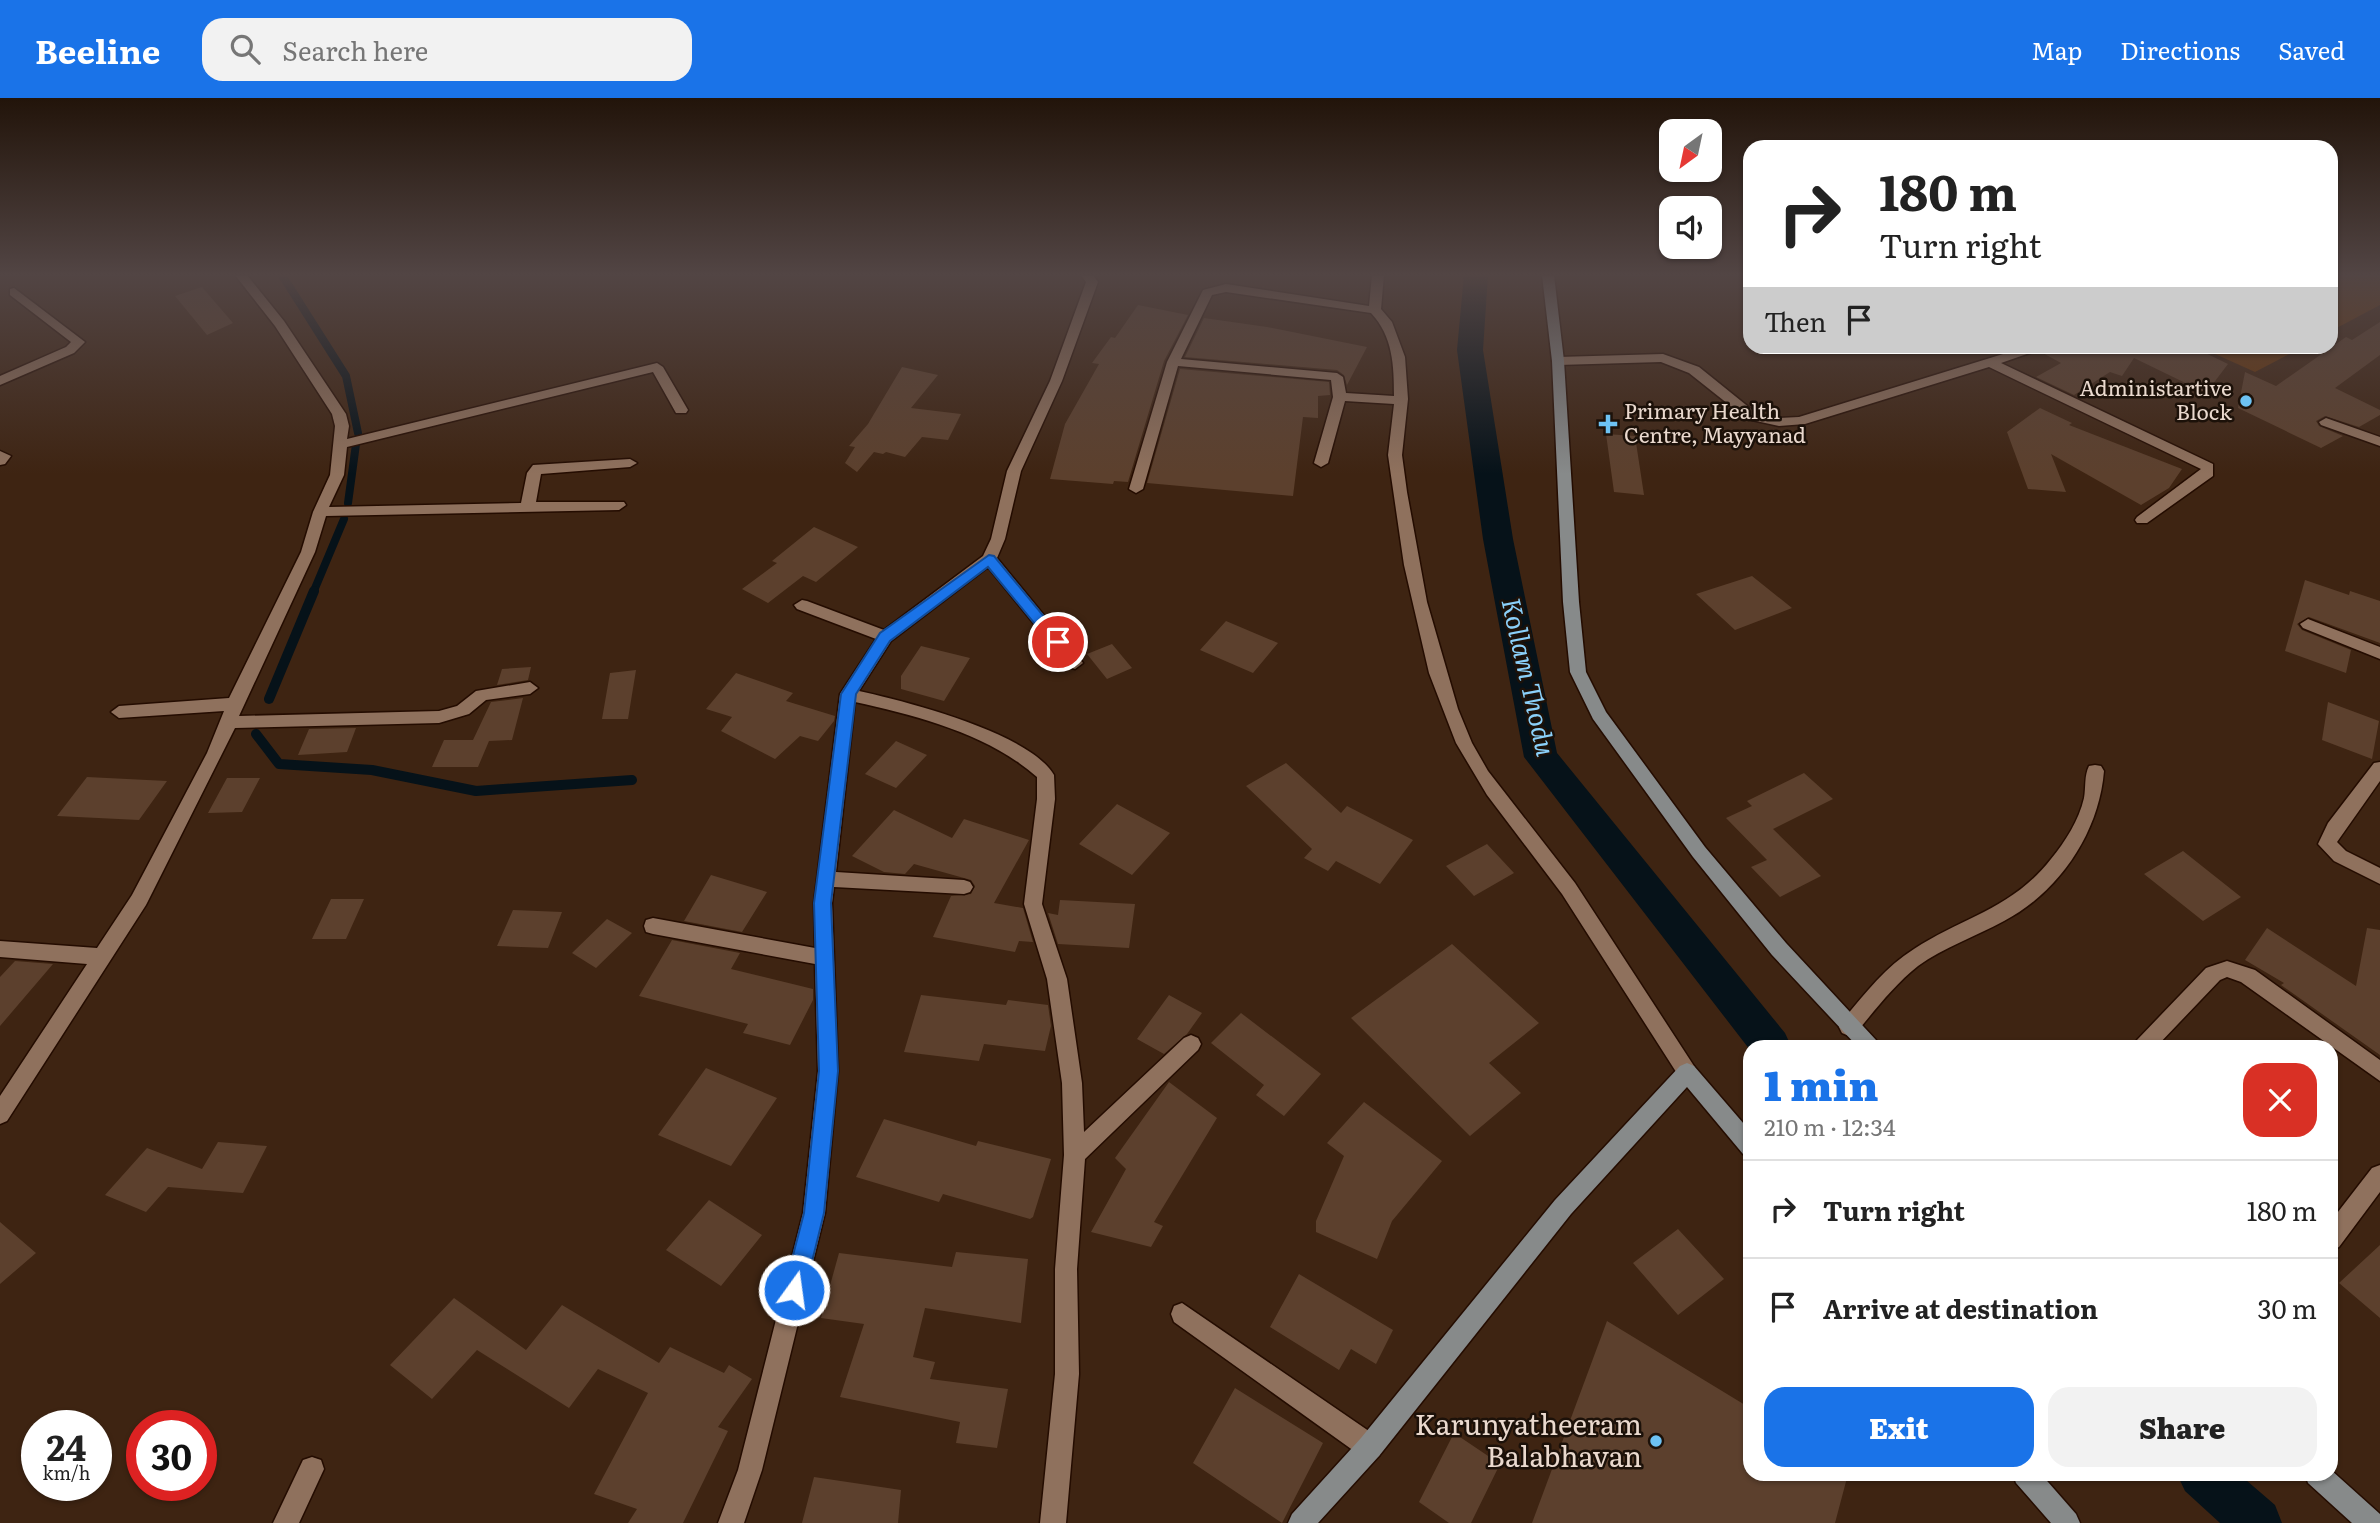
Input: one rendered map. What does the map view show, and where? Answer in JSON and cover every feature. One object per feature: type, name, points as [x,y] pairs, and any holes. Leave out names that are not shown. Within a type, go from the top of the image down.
[{"type":"main road","points":[[1556,342],[1571,602],[1578,671],[1599,715],[1699,852],[1862,1040]]},
{"type":"main road","points":[[1301,1523],[1370,1447],[1563,1207],[1687,1072],[1743,1139]]},
{"type":"main road","points":[[2031,1481],[2067,1523]]},
{"type":"main road","points":[[2324,1481],[2371,1523]]},
{"type":"street","points":[[0,381],[70,350],[78,342]]},
{"type":"street","points":[[0,1114],[139,900],[229,722],[234,704],[309,552],[320,512],[337,475],[342,426],[339,414],[291,342]]},
{"type":"street","points":[[732,1523],[750,1470],[814,1213],[828,1071],[823,903],[848,694],[885,637],[989,559],[998,539],[1014,471],[1071,342]]},
{"type":"street","points":[[1136,489],[1173,362],[1183,342]]},
{"type":"street","points":[[1394,342],[1401,362],[1399,432],[1395,455],[1420,618],[1464,743],[1488,784],[1523,825],[1591,919],[1687,1072]]},
{"type":"street","points":[[1558,361],[1663,358],[1694,370],[1752,416],[1779,422],[1800,421],[2019,354]]},
{"type":"street","points":[[1173,362],[1337,377],[1340,397],[1321,463]]},
{"type":"street","points":[[1991,363],[2208,467],[2208,473],[2142,520]]},
{"type":"street","points":[[340,445],[657,368],[681,410]]},
{"type":"street","points":[[1340,397],[1400,400]]},
{"type":"street","points":[[2326,422],[2380,442]]},
{"type":"street","points":[[0,455],[4,456],[0,461]]},
{"type":"street","points":[[528,506],[534,473],[538,468],[630,463]]},
{"type":"street","points":[[320,512],[619,505]]},
{"type":"street","points":[[989,559],[1076,663]]},
{"type":"street","points":[[802,605],[839,617],[885,637]]},
{"type":"street","points":[[2308,624],[2380,653]]},
{"type":"street","points":[[229,722],[439,717],[463,710],[482,695],[530,688]]},
{"type":"street","points":[[848,694],[908,708],[948,722],[1020,753],[1045,775],[1046,799],[1033,904],[1057,979],[1072,1083],[1075,1155],[1066,1269],[1068,1374],[1053,1523]]},
{"type":"street","points":[[119,712],[234,704]]},
{"type":"street","points":[[2380,768],[2372,795],[2329,834],[2327,844],[2340,856],[2380,877]]},
{"type":"street","points":[[1849,1027],[1911,961],[1953,936],[2013,907],[2032,891],[2059,862],[2079,832],[2092,801],[2095,771]]},
{"type":"street","points":[[827,879],[964,887]]},
{"type":"street","points":[[653,926],[824,958]]},
{"type":"street","points":[[0,949],[104,957]]},
{"type":"street","points":[[2150,1040],[2213,974],[2227,969],[2248,976],[2336,1040]]},
{"type":"street","points":[[2338,1041],[2380,1072]]},
{"type":"street","points":[[1075,1155],[1191,1044]]},
{"type":"street","points":[[2338,1230],[2380,1175]]},
{"type":"street","points":[[1182,1314],[1370,1447]]},
{"type":"street","points":[[286,1523],[312,1469]]},
{"type":"shaded area","points":[[2215,354],[2290,354],[2255,372]]},
{"type":"building","points":[[1108,342],[1174,342],[1164,361],[1128,482],[1114,481],[1113,484],[1050,479],[1065,424],[1099,364],[1092,363]]},
{"type":"building","points":[[1193,342],[1340,342],[1367,347],[1347,385],[1344,375],[1337,370],[1185,357]]},
{"type":"building","points":[[2380,342],[2380,355],[2335,388],[2380,410],[2380,415],[2359,427],[2325,416],[2316,421],[2319,426],[2343,436],[2321,448],[2238,408],[2245,372],[2276,386],[2322,354],[2338,354],[2338,343]]},
{"type":"building","points":[[2045,354],[2207,354],[2228,364],[2206,393],[2134,358],[2122,376],[2110,372],[2074,395],[2036,377],[2061,363]]},
{"type":"building","points":[[902,367],[938,375],[911,408],[961,414],[948,440],[922,437],[905,457],[874,452],[857,472],[845,463],[855,447],[849,446],[868,424]]},
{"type":"building","points":[[1180,369],[1329,382],[1330,395],[1318,396],[1318,418],[1303,417],[1293,496],[1147,483]]},
{"type":"building","points":[[2040,408],[2072,423],[2069,425],[2182,469],[2169,488],[2141,505],[2051,454],[2066,492],[2028,489],[2007,432]]},
{"type":"building","points":[[1606,434],[1635,436],[1644,495],[1614,492]]},
{"type":"building","points":[[814,527],[858,547],[816,582],[803,576],[768,603],[742,589],[777,563],[772,561]]},
{"type":"building","points":[[1752,576],[1792,608],[1735,630],[1696,594]]},
{"type":"building","points":[[2305,580],[2349,595],[2350,591],[2380,601],[2380,643],[2309,617],[2297,624],[2302,630],[2351,650],[2346,673],[2285,651]]},
{"type":"building","points":[[1226,621],[1278,643],[1253,673],[1200,650]]},
{"type":"building","points":[[1112,644],[1132,668],[1107,679],[1087,654]]},
{"type":"building","points":[[921,646],[970,658],[944,701],[901,689],[901,676]]},
{"type":"building","points":[[531,667],[528,680],[497,685],[502,669]]},
{"type":"building","points":[[636,670],[628,719],[602,719],[610,673]]},
{"type":"building","points":[[736,673],[793,693],[786,701],[835,716],[834,721],[818,741],[800,736],[775,759],[721,731],[732,717],[706,709]]},
{"type":"building","points":[[523,698],[512,740],[489,741],[478,767],[432,767],[444,740],[473,740],[491,702]]},
{"type":"building","points":[[2328,702],[2379,721],[2372,759],[2322,740]]},
{"type":"building","points":[[356,728],[347,752],[298,755],[309,729]]},
{"type":"building","points":[[896,741],[927,755],[896,788],[865,774]]},
{"type":"building","points":[[1286,763],[1341,813],[1347,806],[1413,840],[1380,884],[1336,861],[1328,871],[1304,858],[1312,849],[1246,786]]},
{"type":"building","points":[[1804,773],[1833,799],[1773,829],[1821,876],[1780,897],[1751,867],[1767,860],[1726,818],[1752,806],[1747,801]]},
{"type":"building","points":[[87,777],[167,781],[139,820],[57,816]]},
{"type":"building","points":[[227,778],[260,778],[242,812],[208,813]]},
{"type":"building","points":[[1117,804],[1170,833],[1132,875],[1079,844]]},
{"type":"building","points":[[894,810],[952,838],[964,819],[1029,840],[994,903],[1023,908],[1033,942],[1019,941],[1015,952],[933,937],[951,896],[971,894],[975,886],[971,880],[914,864],[905,874],[884,872],[852,856]]},
{"type":"building","points":[[1487,844],[1514,873],[1474,896],[1446,866]]},
{"type":"building","points":[[2183,851],[2241,897],[2203,921],[2144,874]]},
{"type":"building","points":[[711,875],[767,892],[742,932],[684,921]]},
{"type":"building","points":[[331,899],[364,899],[346,939],[312,939]]},
{"type":"building","points":[[1060,900],[1135,904],[1129,948],[1058,944],[1048,913],[1058,915]]},
{"type":"building","points":[[513,910],[562,912],[548,948],[497,946]]},
{"type":"building","points":[[607,919],[632,933],[596,968],[572,953]]},
{"type":"building","points":[[2267,928],[2356,986],[2367,928],[2380,930],[2380,1055],[2281,985],[2284,983],[2245,960]]},
{"type":"building","points":[[672,940],[740,953],[731,969],[813,989],[813,1000],[790,1045],[743,1033],[748,1024],[639,996]]},
{"type":"building","points":[[1452,944],[1539,1023],[1489,1063],[1521,1093],[1470,1136],[1351,1018]]},
{"type":"building","points":[[15,961],[53,964],[0,1026],[0,977]]},
{"type":"building","points":[[921,995],[1006,1005],[1008,1000],[1048,1005],[1051,1026],[1045,1051],[984,1044],[979,1061],[904,1052]]},
{"type":"building","points":[[1169,995],[1202,1013],[1187,1034],[1164,1054],[1137,1039]]},
{"type":"building","points":[[1241,1013],[1321,1074],[1284,1116],[1256,1095],[1264,1085],[1211,1043]]},
{"type":"building","points":[[706,1068],[777,1098],[731,1166],[658,1135]]},
{"type":"building","points":[[1169,1082],[1217,1118],[1154,1222],[1163,1226],[1151,1247],[1091,1232],[1126,1169],[1115,1158]]},
{"type":"building","points":[[1364,1102],[1442,1161],[1392,1221],[1377,1259],[1316,1232],[1316,1221],[1344,1156],[1327,1143]]},
{"type":"building","points":[[884,1119],[976,1146],[978,1141],[1051,1159],[1033,1217],[1030,1219],[943,1194],[939,1202],[856,1177]]},
{"type":"building","points":[[218,1142],[267,1146],[243,1193],[168,1187],[146,1212],[105,1195],[147,1148],[202,1169]]},
{"type":"building","points":[[709,1200],[762,1235],[721,1286],[666,1250]]},
{"type":"building","points":[[0,1222],[36,1253],[0,1284]]},
{"type":"building","points":[[1678,1229],[1724,1279],[1678,1315],[1633,1263]]},
{"type":"building","points":[[2380,1245],[2380,1318],[2339,1283]]},
{"type":"building","points":[[956,1252],[1028,1259],[1021,1323],[925,1308],[913,1357],[935,1362],[930,1379],[1008,1389],[997,1448],[956,1443],[960,1422],[840,1397],[864,1324],[821,1318],[839,1253],[952,1267]]},
{"type":"building","points":[[1299,1274],[1393,1330],[1376,1364],[1351,1349],[1339,1370],[1270,1327]]},
{"type":"building","points":[[454,1298],[526,1350],[562,1305],[659,1363],[670,1347],[724,1373],[729,1365],[752,1379],[718,1427],[728,1431],[683,1523],[628,1523],[637,1509],[594,1494],[648,1393],[598,1369],[569,1408],[477,1350],[432,1399],[390,1365]]},
{"type":"building","name":"Karunyatheeram Balabhavan","points":[[1607,1321],[1743,1404],[1743,1481],[1846,1481],[1835,1523],[1532,1523]]},
{"type":"building","points":[[1235,1388],[1323,1443],[1282,1523],[1193,1463]]},
{"type":"building","points":[[1454,1433],[1500,1464],[1471,1523],[1449,1523],[1419,1502]]},
{"type":"building","points":[[814,1477],[901,1490],[898,1523],[802,1523]]},
{"type":"waterway","points":[[324,342],[346,376],[358,433]]},
{"type":"waterway","name":"Kollam Thodu","points":[[1471,342],[1498,539],[1541,757],[1766,1040]]},
{"type":"waterway","points":[[348,503],[356,444]]},
{"type":"waterway","points":[[313,593],[344,519]]},
{"type":"waterway","points":[[269,699],[314,591]]},
{"type":"waterway","points":[[256,734],[279,764],[372,770],[476,791],[632,780]]},
{"type":"waterway","name":"Kollam Thodu","points":[[2210,1481],[2257,1523]]},
{"type":"place","name":"Administartive Block","points":[[2246,401]]},
{"type":"place","name":"Primary Health Centre, Mayyanad","points":[[1608,424]]},
{"type":"place","name":"Karunyatheeram Balabhavan","points":[[1656,1441]]},
{"type":"route","points":[[794,1290],[814,1213],[828,1071],[823,903],[848,694],[885,637],[989,559],[1058,642]]}]
